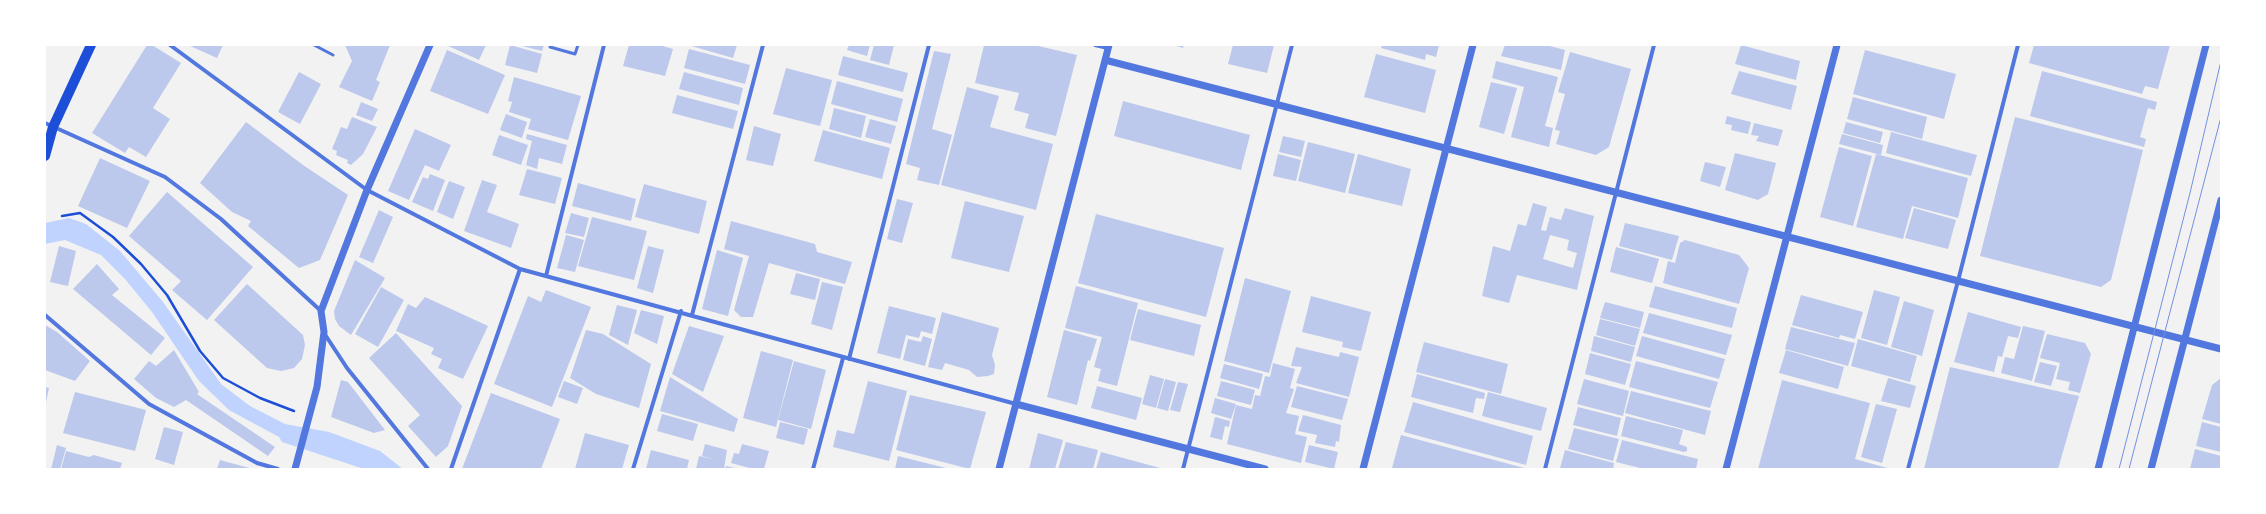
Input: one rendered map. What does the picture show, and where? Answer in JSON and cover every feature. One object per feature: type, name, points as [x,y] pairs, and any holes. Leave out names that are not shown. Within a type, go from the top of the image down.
[{"type":"main road","points":[[45,156],[49,125],[91,45]]},
{"type":"street","points":[[170,45],[367,190],[520,269],[692,315],[843,358],[1265,469]]},
{"type":"street","points":[[295,469],[317,387],[324,332],[321,311],[367,190],[430,45]]},
{"type":"street","points":[[546,276],[604,45]]},
{"type":"street","points":[[692,315],[763,45]]},
{"type":"street","points":[[849,359],[929,45]]},
{"type":"street","points":[[999,469],[1108,47],[1095,45]]},
{"type":"street","points":[[1183,469],[1292,45]]},
{"type":"street","points":[[1363,469],[1473,45]]},
{"type":"street","points":[[1545,469],[1654,45]]},
{"type":"street","points":[[1726,469],[1837,45]]},
{"type":"street","points":[[1908,469],[2018,45]]},
{"type":"street","points":[[2098,469],[2206,45]]},
{"type":"street","points":[[1105,60],[2221,349]]},
{"type":"street","points":[[49,125],[165,177],[221,219],[321,311]]},
{"type":"street","points":[[2151,469],[2221,200]]},
{"type":"street","points":[[451,469],[520,269]]},
{"type":"street","points":[[633,469],[680,312]]},
{"type":"street","points":[[45,315],[149,404],[257,464],[278,469]]},
{"type":"street","points":[[324,332],[347,368],[428,469]]},
{"type":"street","points":[[813,469],[843,358]]},
{"type":"lane","points":[[314,45],[333,55]]},
{"type":"lane","points":[[550,47],[575,54],[578,45]]},
{"type":"path","points":[[62,216],[80,213],[113,237],[141,264],[167,295],[200,351],[223,378],[260,398],[294,411]]},
{"type":"water","points":[[69,218],[86,224],[120,251],[163,302],[221,384],[250,406],[285,424],[329,432],[380,451],[403,469],[364,469],[282,442],[279,437],[229,410],[199,381],[152,312],[125,279],[101,255],[65,240],[45,244],[45,223]]},
{"type":"building","points":[[147,45],[152,45],[181,63],[153,108],[170,119],[146,157],[129,147],[125,153],[92,133]]},
{"type":"building","points":[[188,45],[223,45],[217,58]]},
{"type":"building","points":[[345,45],[390,45],[376,80],[380,82],[372,101],[339,87],[352,61]]},
{"type":"building","points":[[446,45],[486,45],[479,60]]},
{"type":"building","points":[[510,45],[542,54],[537,73],[505,65]]},
{"type":"building","points":[[518,45],[544,45],[542,51]]},
{"type":"building","points":[[629,45],[659,45],[673,49],[665,76],[623,66]]},
{"type":"building","points":[[688,45],[737,45],[733,58]]},
{"type":"building","points":[[849,45],[870,45],[867,56],[847,50]]},
{"type":"building","points":[[874,45],[894,45],[889,65],[870,60]]},
{"type":"building","points":[[984,45],[1034,45],[1077,55],[1056,136],[1025,128],[1029,114],[1014,110],[1019,93],[975,83]]},
{"type":"building","points":[[1174,45],[1184,45],[1183,48]]},
{"type":"building","points":[[1233,45],[1274,45],[1267,73],[1228,64]]},
{"type":"building","points":[[1382,45],[1439,45],[1436,57],[1426,54],[1425,60],[1381,48]]},
{"type":"building","points":[[1505,45],[1546,45],[1565,50],[1561,70],[1501,56]]},
{"type":"building","points":[[1741,45],[1800,61],[1796,80],[1735,64]]},
{"type":"building","points":[[2034,45],[2170,45],[2158,89],[2145,86],[2142,94],[2029,63]]},
{"type":"building","points":[[689,49],[750,65],[745,84],[684,68]]},
{"type":"building","points":[[447,50],[505,75],[488,114],[430,91]]},
{"type":"building","points":[[1865,50],[1956,74],[1944,119],[1853,94]]},
{"type":"building","points":[[934,51],[951,54],[932,129],[952,135],[939,185],[917,180],[920,168],[906,164]]},
{"type":"building","points":[[1570,52],[1631,69],[1609,147],[1596,155],[1556,144],[1560,131],[1555,130],[1565,94],[1558,92]]},
{"type":"building","points":[[1376,54],[1436,70],[1425,113],[1364,97]]},
{"type":"building","points":[[843,56],[908,73],[903,92],[838,75]]},
{"type":"building","points":[[1496,61],[1558,77],[1545,126],[1553,128],[1549,147],[1511,137],[1524,87],[1492,78]]},
{"type":"building","points":[[786,68],[832,80],[820,126],[773,114]]},
{"type":"building","points":[[1739,71],[1797,86],[1791,110],[1731,94]]},
{"type":"building","points":[[2042,71],[2157,102],[2155,110],[2148,108],[2140,137],[2146,139],[2144,147],[2030,116]]},
{"type":"building","points":[[299,72],[321,84],[300,124],[278,112]]},
{"type":"building","points":[[684,72],[743,88],[739,105],[679,89]]},
{"type":"building","points":[[514,77],[581,96],[568,140],[528,129],[531,119],[509,112],[512,102],[508,101]]},
{"type":"building","points":[[837,81],[903,99],[897,122],[831,104]]},
{"type":"building","points":[[1491,82],[1517,88],[1504,134],[1479,127]]},
{"type":"building","points":[[967,87],[999,96],[990,127],[1053,144],[1036,210],[941,185]]},
{"type":"building","points":[[677,95],[738,111],[733,129],[672,113]]},
{"type":"building","points":[[1853,97],[1927,117],[1922,139],[1847,119]]},
{"type":"building","points":[[1123,101],[1250,135],[1241,170],[1114,136]]},
{"type":"building","points":[[361,102],[378,109],[372,121],[356,115]]},
{"type":"building","points":[[834,108],[866,116],[861,138],[829,129]]},
{"type":"building","points":[[506,114],[527,122],[522,138],[500,130]]},
{"type":"building","points":[[1727,116],[1751,122],[1748,134],[1731,130],[1732,125],[1725,124]]},
{"type":"building","points":[[352,117],[377,127],[363,154],[351,165],[347,163],[348,160],[336,155],[337,151],[332,149],[341,127],[347,129]]},
{"type":"building","points":[[2015,117],[2143,150],[2111,280],[2101,287],[1980,256]]},
{"type":"building","points":[[870,119],[896,126],[891,144],[865,137]]},
{"type":"building","points":[[246,122],[303,165],[348,195],[320,260],[299,268],[248,226],[251,221],[232,212],[200,183]]},
{"type":"building","points":[[1846,122],[1883,132],[1880,143],[1843,133]]},
{"type":"building","points":[[1754,123],[1783,130],[1778,146],[1756,141],[1759,136],[1751,135]]},
{"type":"building","points":[[754,126],[781,134],[773,166],[746,160]]},
{"type":"building","points":[[415,129],[451,145],[439,171],[425,165],[409,200],[388,191]]},
{"type":"building","points":[[823,130],[890,148],[882,179],[814,161]]},
{"type":"building","points":[[1891,132],[1977,155],[1971,176],[1886,153]]},
{"type":"building","points":[[527,134],[567,145],[562,164],[539,158],[537,169],[526,165],[532,141],[526,139]]},
{"type":"building","points":[[1842,134],[1883,145],[1881,155],[1839,144]]},
{"type":"building","points":[[499,135],[528,145],[521,165],[492,155]]},
{"type":"building","points":[[1283,136],[1305,141],[1301,157],[1279,152]]},
{"type":"building","points":[[1308,142],[1355,154],[1345,193],[1298,181]]},
{"type":"building","points":[[1839,147],[1872,156],[1853,226],[1820,217]]},
{"type":"building","points":[[1735,153],[1776,163],[1768,194],[1758,200],[1725,190]]},
{"type":"building","points":[[1278,154],[1301,160],[1296,181],[1273,176]]},
{"type":"building","points":[[1358,154],[1411,169],[1402,206],[1348,193]]},
{"type":"building","points":[[1876,154],[1968,178],[1958,218],[1912,206],[1903,239],[1856,227]]},
{"type":"building","points":[[100,158],[150,181],[127,228],[78,206]]},
{"type":"building","points":[[1705,162],[1726,167],[1720,187],[1700,181]]},
{"type":"building","points":[[527,169],[562,178],[555,204],[519,195]]},
{"type":"building","points":[[430,174],[445,180],[433,211],[412,202],[423,177],[428,179]]},
{"type":"building","points":[[482,180],[497,185],[487,212],[519,224],[511,248],[464,231]]},
{"type":"building","points":[[449,181],[465,187],[453,219],[437,212]]},
{"type":"building","points":[[578,183],[636,199],[631,221],[572,206]]},
{"type":"building","points":[[644,184],[707,201],[699,234],[635,217]]},
{"type":"building","points":[[167,192],[253,267],[207,320],[172,290],[181,281],[129,236]]},
{"type":"building","points":[[897,199],[913,203],[902,243],[887,239]]},
{"type":"building","points":[[965,201],[1024,216],[1009,272],[951,258]]},
{"type":"building","points":[[1533,203],[1547,207],[1541,230],[1546,231],[1550,217],[1561,220],[1565,208],[1594,216],[1577,290],[1517,275],[1509,303],[1482,296],[1493,246],[1510,251],[1518,224],[1526,226]],"holes":[[[1550,235],[1569,240],[1567,250],[1577,253],[1573,268],[1543,259]]]},
{"type":"building","points":[[1914,208],[1956,220],[1948,249],[1905,238]]},
{"type":"building","points":[[379,210],[393,217],[373,263],[359,257]]},
{"type":"building","points":[[571,213],[589,218],[584,237],[565,233]]},
{"type":"building","points":[[1096,214],[1224,248],[1206,317],[1078,283]]},
{"type":"building","points":[[592,217],[647,231],[634,280],[578,266]]},
{"type":"building","points":[[731,221],[815,244],[817,252],[852,262],[845,284],[769,263],[753,317],[741,317],[734,310],[749,256],[724,249]]},
{"type":"building","points":[[1625,223],[1679,236],[1672,260],[1619,246]]},
{"type":"building","points":[[566,235],[584,240],[575,272],[557,268]]},
{"type":"building","points":[[1685,240],[1739,255],[1749,268],[1739,304],[1663,283],[1668,261],[1675,263],[1680,243]]},
{"type":"building","points":[[59,246],[76,251],[68,286],[50,282]]},
{"type":"building","points":[[648,246],[664,250],[653,293],[637,288]]},
{"type":"building","points":[[1616,247],[1659,259],[1652,283],[1610,272]]},
{"type":"building","points":[[717,250],[743,258],[728,316],[702,309]]},
{"type":"building","points":[[355,260],[385,278],[351,335],[339,326],[335,319],[334,311]]},
{"type":"building","points":[[97,264],[119,289],[112,295],[165,338],[151,355],[73,289]]},
{"type":"building","points":[[796,273],[820,279],[815,300],[790,294]]},
{"type":"building","points":[[1245,278],[1291,291],[1269,373],[1224,361]]},
{"type":"building","points":[[822,282],[843,287],[832,330],[811,324]]},
{"type":"building","points":[[247,284],[303,335],[305,345],[302,359],[294,368],[281,371],[267,368],[214,320]]},
{"type":"building","points":[[1076,286],[1138,303],[1117,386],[1098,381],[1101,369],[1094,367],[1102,337],[1065,328]]},
{"type":"building","points":[[1655,286],[1737,308],[1732,328],[1649,307]]},
{"type":"building","points":[[381,287],[404,300],[378,347],[355,334]]},
{"type":"building","points":[[546,290],[591,307],[552,407],[494,384],[528,296],[541,302]]},
{"type":"building","points":[[1874,290],[1900,297],[1887,345],[1861,338]]},
{"type":"building","points":[[1801,295],[1863,312],[1855,339],[1840,335],[1839,338],[1792,325]]},
{"type":"building","points":[[1311,296],[1371,312],[1361,351],[1342,347],[1343,342],[1302,332]]},
{"type":"building","points":[[425,297],[488,326],[463,379],[438,368],[442,359],[431,354],[434,348],[396,331],[408,304],[416,308]]},
{"type":"building","points":[[1904,301],[1934,310],[1922,356],[1891,347]]},
{"type":"building","points":[[1605,302],[1644,312],[1640,328],[1600,318]]},
{"type":"building","points":[[617,305],[637,310],[628,345],[609,335]]},
{"type":"building","points":[[889,306],[936,318],[932,334],[921,331],[919,338],[906,335],[900,359],[877,353]]},
{"type":"building","points":[[1138,309],[1201,325],[1194,356],[1130,340]]},
{"type":"building","points":[[641,310],[664,316],[657,344],[634,333]]},
{"type":"building","points":[[942,312],[999,328],[992,355],[995,365],[994,374],[977,377],[969,370],[945,363],[942,370],[928,367]]},
{"type":"building","points":[[1968,312],[2021,327],[2018,338],[2008,336],[2002,357],[1998,356],[1994,372],[1954,362]]},
{"type":"building","points":[[1649,313],[1732,335],[1726,355],[1643,333]]},
{"type":"building","points":[[1600,319],[1640,329],[1635,346],[1596,335]]},
{"type":"building","points":[[45,325],[57,332],[90,361],[75,381],[45,370]]},
{"type":"building","points":[[689,326],[724,336],[703,392],[672,374]]},
{"type":"building","points":[[2023,326],[2045,331],[2032,381],[2001,373],[2005,357],[2014,359]]},
{"type":"building","points":[[1791,327],[1855,343],[1848,366],[1785,349]]},
{"type":"building","points":[[586,330],[603,334],[651,364],[639,408],[596,394],[570,378]]},
{"type":"building","points":[[1064,330],[1097,339],[1090,361],[1088,360],[1077,405],[1047,397]]},
{"type":"building","points":[[396,333],[462,406],[448,446],[436,457],[408,426],[420,415],[369,358]]},
{"type":"building","points":[[2047,334],[2085,343],[2091,354],[2080,393],[2068,390],[2070,382],[2056,379],[2060,363],[2040,358]]},
{"type":"building","points":[[923,336],[932,339],[925,366],[903,360],[908,339],[921,342]]},
{"type":"building","points":[[1594,336],[1635,347],[1631,362],[1591,351]]},
{"type":"building","points":[[1642,336],[1725,359],[1719,379],[1636,356]]},
{"type":"building","points":[[1858,339],[1917,356],[1910,382],[1851,366]]},
{"type":"building","points":[[1424,342],[1508,364],[1501,394],[1416,372]]},
{"type":"building","points":[[1296,347],[1339,357],[1340,352],[1359,357],[1349,397],[1296,383],[1302,367],[1291,366]]},
{"type":"building","points":[[174,350],[199,392],[197,394],[275,447],[268,456],[186,400],[174,407],[156,398],[134,379],[149,361],[156,366]]},
{"type":"building","points":[[1786,350],[1844,367],[1838,389],[1779,373]]},
{"type":"building","points":[[761,351],[793,360],[776,427],[743,418]]},
{"type":"building","points":[[1590,353],[1631,364],[1625,385],[1585,374]]},
{"type":"building","points":[[794,361],[826,370],[811,429],[778,420]]},
{"type":"building","points":[[1636,361],[1718,382],[1710,408],[1629,387]]},
{"type":"building","points":[[2040,362],[2057,366],[2051,386],[2034,382]]},
{"type":"building","points":[[1273,363],[1295,369],[1290,388],[1294,389],[1286,413],[1299,416],[1295,434],[1307,437],[1301,463],[1227,444],[1236,405],[1252,409],[1255,395],[1260,396],[1265,376],[1270,377]]},
{"type":"building","points":[[1224,364],[1263,374],[1259,389],[1220,378]]},
{"type":"building","points":[[1950,367],[2079,396],[2058,469],[1924,469]]},
{"type":"building","points":[[1417,374],[1485,393],[1484,399],[1476,398],[1473,413],[1411,397]]},
{"type":"building","points":[[1150,375],[1164,379],[1156,408],[1142,404]]},
{"type":"building","points":[[670,377],[738,419],[734,432],[660,411]]},
{"type":"building","points":[[1888,378],[1916,386],[1910,408],[1881,401]]},
{"type":"building","points":[[2221,378],[2221,424],[2202,419],[2212,385]]},
{"type":"building","points":[[1165,379],[1176,382],[1168,411],[1157,408]]},
{"type":"building","points":[[1584,379],[1629,391],[1623,416],[1577,404]]},
{"type":"building","points":[[341,380],[348,382],[385,430],[374,433],[331,417]]},
{"type":"building","points":[[1782,380],[1870,403],[1855,459],[1891,469],[1758,469]]},
{"type":"building","points":[[564,381],[583,388],[577,404],[558,397]]},
{"type":"building","points":[[868,381],[907,391],[889,461],[833,447],[837,430],[854,434]]},
{"type":"building","points":[[1221,381],[1255,390],[1251,405],[1217,396]]},
{"type":"building","points":[[1178,382],[1188,384],[1180,412],[1170,410]]},
{"type":"building","points":[[1097,386],[1142,398],[1136,420],[1091,408]]},
{"type":"building","points":[[1297,386],[1348,399],[1342,420],[1291,407]]},
{"type":"building","points":[[45,387],[49,388],[46,402],[45,402]]},
{"type":"building","points":[[1631,391],[1711,411],[1705,435],[1625,413]]},
{"type":"building","points":[[75,392],[146,410],[135,451],[63,433]]},
{"type":"building","points":[[1488,392],[1547,408],[1541,431],[1482,416]]},
{"type":"building","points":[[491,393],[560,419],[541,469],[462,469]]},
{"type":"building","points":[[910,395],[986,412],[970,469],[896,450]]},
{"type":"building","points":[[1215,398],[1236,404],[1231,419],[1211,413]]},
{"type":"building","points":[[1413,402],[1533,436],[1526,465],[1404,432]]},
{"type":"building","points":[[1876,404],[1897,409],[1882,463],[1861,457]]},
{"type":"building","points":[[1578,407],[1621,418],[1617,436],[1573,425]]},
{"type":"building","points":[[662,414],[698,424],[693,441],[657,431]]},
{"type":"building","points":[[1303,415],[1341,425],[1339,442],[1336,441],[1335,447],[1315,443],[1317,435],[1298,431]]},
{"type":"building","points":[[1626,416],[1683,430],[1679,444],[1687,447],[1687,451],[1684,452],[1621,436]]},
{"type":"building","points":[[1215,417],[1230,421],[1229,427],[1225,426],[1222,440],[1210,437]]},
{"type":"building","points":[[780,422],[808,429],[804,445],[776,438]]},
{"type":"building","points":[[2202,422],[2221,427],[2221,452],[2196,446]]},
{"type":"building","points":[[164,427],[183,432],[174,465],[155,459]]},
{"type":"building","points":[[1574,428],[1619,439],[1613,461],[1568,449]]},
{"type":"building","points":[[585,433],[629,445],[622,469],[575,469]]},
{"type":"building","points":[[1038,433],[1063,440],[1055,469],[1029,469]]},
{"type":"building","points":[[1401,435],[1528,469],[1392,468]]},
{"type":"building","points":[[1622,440],[1698,459],[1696,469],[1644,469],[1616,462]]},
{"type":"building","points":[[1066,442],[1098,450],[1093,469],[1058,469]]},
{"type":"building","points":[[705,444],[727,450],[724,469],[696,469],[699,456],[716,460],[702,456]]},
{"type":"building","points":[[742,444],[769,451],[764,469],[753,469],[731,463],[734,453],[739,454]]},
{"type":"building","points":[[57,445],[66,448],[60,469],[51,469]]},
{"type":"building","points":[[1309,445],[1338,452],[1334,469],[1305,462]]},
{"type":"building","points":[[2195,449],[2221,456],[2221,469],[2190,469]]},
{"type":"building","points":[[651,450],[689,460],[687,469],[646,469]]},
{"type":"building","points":[[1565,450],[1614,463],[1613,469],[1560,468]]},
{"type":"building","points":[[66,451],[89,457],[94,455],[122,463],[120,469],[61,469]]},
{"type":"building","points":[[1101,452],[1164,469],[1096,469]]},
{"type":"building","points":[[898,456],[946,468],[946,469],[895,469]]},
{"type":"building","points":[[220,460],[253,469],[217,469]]},
{"type":"building","points":[[726,466],[735,468],[735,469],[725,469]]},
{"type":"tram line","points":[[2119,469],[2190,193],[2221,61]]},
{"type":"tram line","points":[[2129,469],[2221,117]]}]
